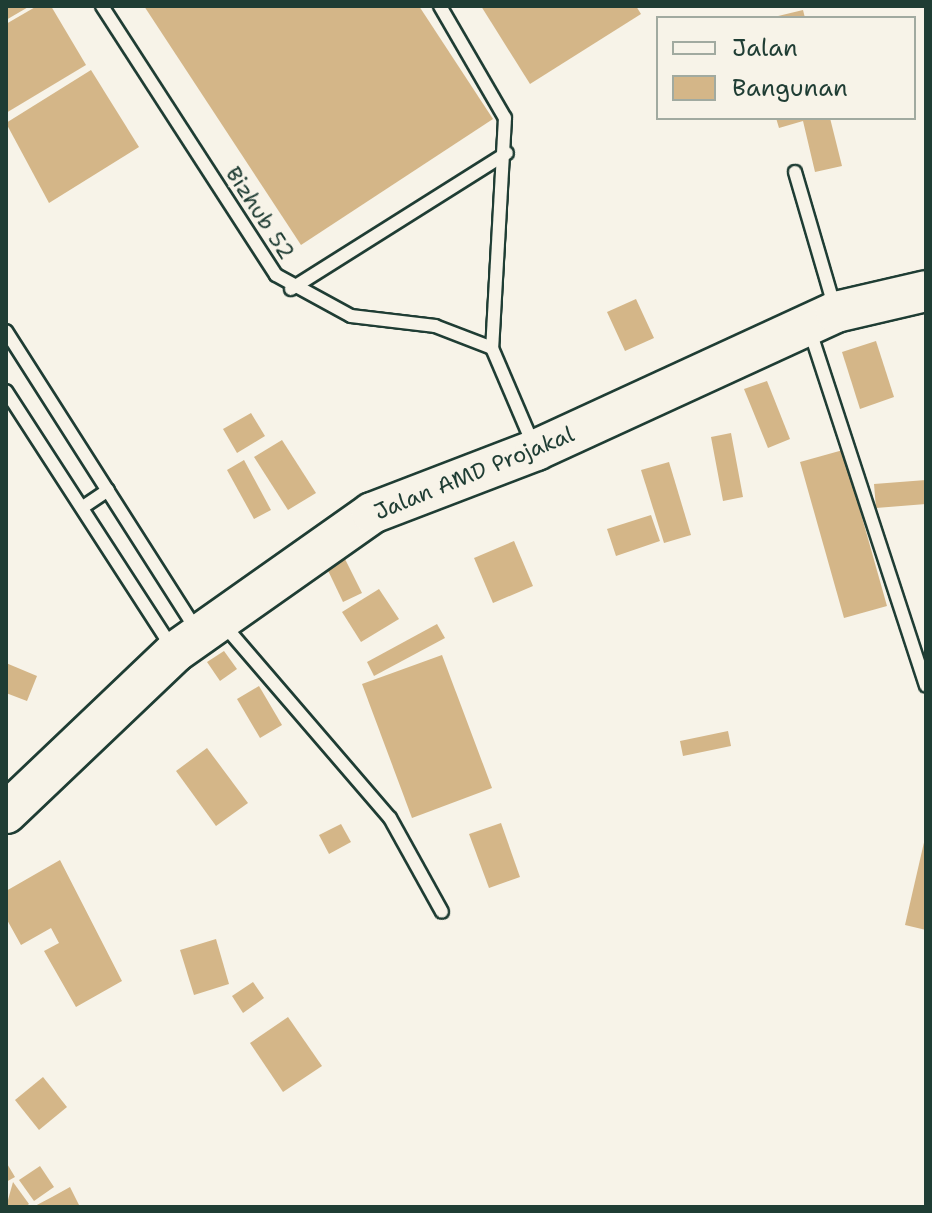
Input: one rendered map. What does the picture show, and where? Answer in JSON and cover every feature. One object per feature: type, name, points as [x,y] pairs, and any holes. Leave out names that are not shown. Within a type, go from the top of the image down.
[{"type":"main road","name":"Jalan AMD Projakal","points":[[6,813],[198,635],[372,513],[536,450],[822,318],[926,291]]},
{"type":"lane","name":"Bizhub 52","points":[[102,6],[291,289],[351,316],[435,326],[492,348]]},
{"type":"lane","points":[[440,6],[505,118],[507,153],[492,348],[536,450]]},
{"type":"lane","points":[[291,289],[507,153]]},
{"type":"lane","points":[[795,172],[822,318],[926,685]]},
{"type":"lane","points":[[6,331],[198,635]]},
{"type":"lane","points":[[6,391],[83,507],[198,635],[390,818],[442,912]]},
{"type":"lane","points":[[83,507],[108,490]]},
{"type":"building","points":[[6,6],[30,6],[6,20]]},
{"type":"building","points":[[37,6],[51,6],[86,65],[6,113],[6,24]]},
{"type":"building","points":[[144,6],[419,6],[493,119],[301,245]]},
{"type":"building","points":[[481,6],[636,6],[641,14],[530,84]]},
{"type":"building","points":[[803,10],[804,16],[778,16]]},
{"type":"building","points":[[91,70],[139,147],[49,203],[6,123]]},
{"type":"building","points":[[777,120],[830,120],[842,166],[815,172],[803,121],[779,128]]},
{"type":"building","points":[[636,299],[654,338],[625,351],[607,312]]},
{"type":"building","points":[[876,341],[894,397],[860,409],[842,352]]},
{"type":"building","points":[[767,381],[790,439],[768,448],[744,389]]},
{"type":"building","points":[[251,413],[265,436],[237,453],[223,429]]},
{"type":"building","points":[[731,433],[743,497],[723,501],[711,437]]},
{"type":"building","points":[[282,440],[316,493],[288,510],[254,457]]},
{"type":"building","points":[[843,450],[887,606],[844,618],[800,462]]},
{"type":"building","points":[[244,460],[271,510],[254,519],[227,470]]},
{"type":"building","points":[[669,462],[691,535],[664,543],[641,470]]},
{"type":"building","points":[[926,480],[926,504],[876,508],[874,484]]},
{"type":"building","points":[[651,515],[660,541],[616,556],[607,529]]},
{"type":"building","points":[[514,541],[533,586],[493,603],[474,558]]},
{"type":"building","points":[[341,551],[362,593],[343,602],[323,560]]},
{"type":"building","points":[[379,589],[399,619],[361,642],[342,612]]},
{"type":"building","points":[[437,624],[445,638],[374,676],[367,662]]},
{"type":"building","points":[[224,651],[237,669],[220,681],[207,662]]},
{"type":"building","points":[[442,655],[492,788],[412,818],[362,684]]},
{"type":"building","points":[[6,663],[37,676],[27,701],[6,693]]},
{"type":"building","points":[[259,686],[282,725],[260,738],[237,699]]},
{"type":"building","points":[[728,731],[731,746],[683,756],[680,741]]},
{"type":"building","points":[[207,748],[248,803],[216,826],[176,771]]},
{"type":"building","points":[[501,823],[520,877],[489,888],[469,834]]},
{"type":"building","points":[[341,824],[351,842],[329,854],[319,835]]},
{"type":"building","points":[[926,839],[926,930],[905,925]]},
{"type":"building","points":[[60,860],[122,981],[76,1007],[44,951],[59,943],[51,928],[21,945],[6,918],[6,891]]},
{"type":"building","points":[[216,939],[229,984],[194,995],[180,950]]},
{"type":"building","points":[[253,982],[264,998],[243,1013],[232,996]]},
{"type":"building","points":[[288,1017],[322,1066],[283,1092],[250,1043]]},
{"type":"building","points":[[43,1077],[67,1107],[39,1130],[15,1100]]},
{"type":"building","points":[[6,1162],[15,1177],[6,1182]]},
{"type":"building","points":[[40,1166],[54,1187],[34,1201],[19,1180]]},
{"type":"building","points":[[13,1182],[29,1204],[25,1207],[6,1207]]},
{"type":"building","points":[[70,1187],[80,1207],[33,1207],[52,1197]]}]
